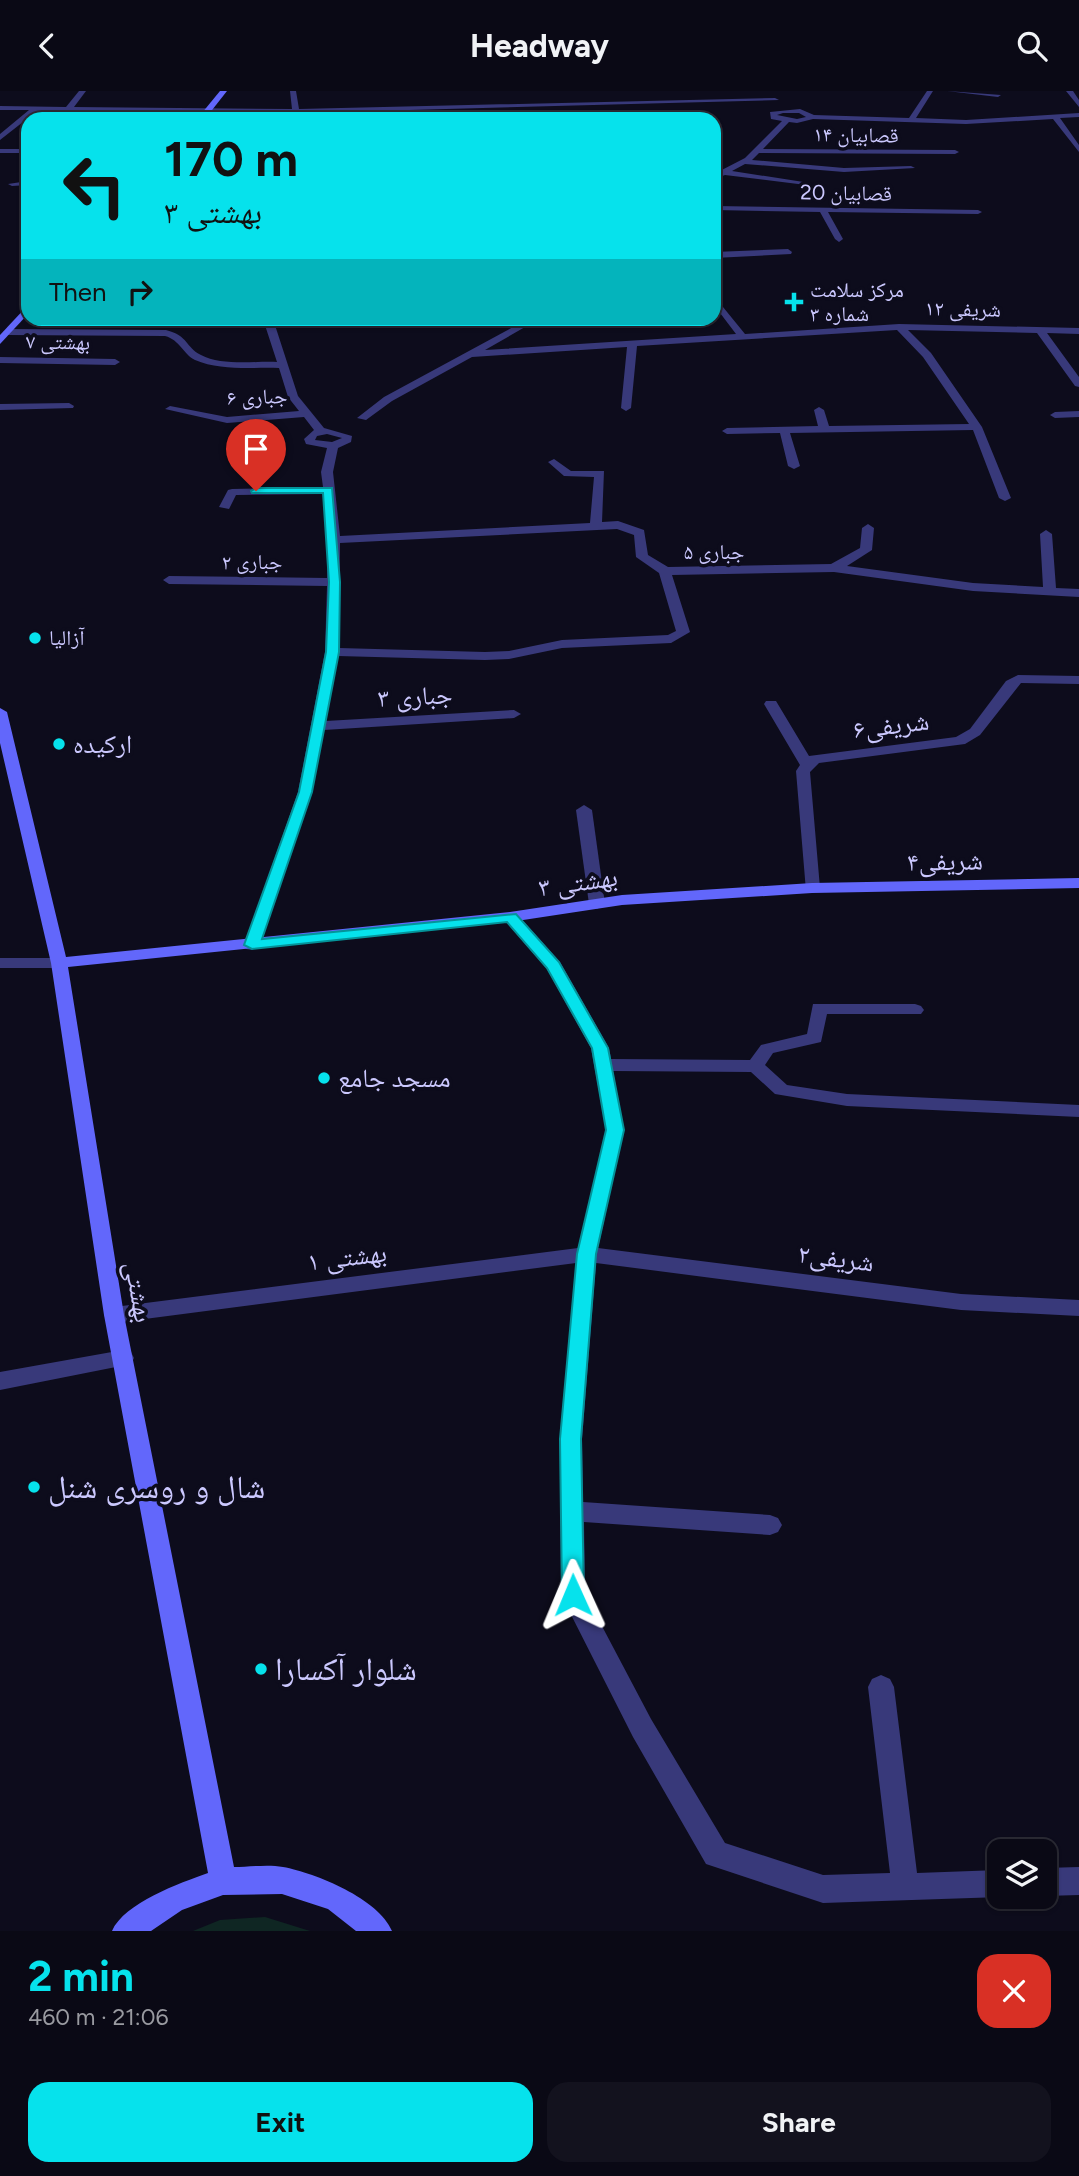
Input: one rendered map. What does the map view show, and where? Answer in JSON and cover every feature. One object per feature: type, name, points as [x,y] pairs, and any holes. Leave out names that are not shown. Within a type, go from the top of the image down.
[{"type":"main road","points":[[209,110],[224,91]]},
{"type":"main road","points":[[0,341],[7,327],[21,314]]},
{"type":"main road","name":"بهشتی","points":[[0,712],[58,963],[114,1315],[223,1881]]},
{"type":"main road","name":"شریفی۴","points":[[813,888],[1079,883]]},
{"type":"main road","name":"بهشتی ۳","points":[[58,963],[510,917],[622,900],[813,888]]},
{"type":"main road","points":[[126,1931],[174,1899],[223,1881],[282,1880],[337,1898],[378,1931]]},
{"type":"street","points":[[68,109],[83,91]]},
{"type":"street","points":[[293,91],[295,112]]},
{"type":"street","points":[[911,120],[930,91]]},
{"type":"street","points":[[950,91],[998,95]]},
{"type":"street","points":[[1069,91],[1079,105]]},
{"type":"street","points":[[367,112],[776,95],[774,104],[783,111]]},
{"type":"street","points":[[0,108],[243,112]]},
{"type":"street","points":[[32,112],[36,109]]},
{"type":"street","points":[[813,117],[800,111],[776,112],[774,117],[828,127]]},
{"type":"street","points":[[797,121],[813,117],[966,122],[1079,115]]},
{"type":"street","points":[[1055,117],[1079,150]]},
{"type":"street","points":[[0,138],[21,121]]},
{"type":"street","points":[[721,174],[745,162],[786,121]]},
{"type":"street","points":[[0,151],[21,151]]},
{"type":"street","name":"قصابیان ۱۴","points":[[758,151],[955,152]]},
{"type":"street","points":[[745,162],[844,170],[911,168]]},
{"type":"street","points":[[721,166],[736,166]]},
{"type":"street","points":[[721,175],[806,183]]},
{"type":"street","points":[[12,184],[21,183]]},
{"type":"street","name":"قصابیان 20","points":[[721,208],[978,212]]},
{"type":"street","points":[[823,210],[839,239]]},
{"type":"street","points":[[721,255],[788,252]]},
{"type":"street","points":[[721,308],[742,336]]},
{"type":"street","points":[[270,326],[293,397],[304,414],[327,431],[346,436]]},
{"type":"street","points":[[314,444],[332,446],[347,440],[346,436],[362,418],[388,399],[521,326]]},
{"type":"street","points":[[7,327],[166,333],[183,339],[192,353],[204,359],[281,365]]},
{"type":"street","points":[[899,327],[927,355],[977,428],[1005,498]]},
{"type":"street","name":"شریفی ۱۲","points":[[470,354],[899,327],[1079,331]]},
{"type":"street","points":[[1040,330],[1079,384]]},
{"type":"street","points":[[626,408],[632,344]]},
{"type":"street","name":"بهشتی ۷","points":[[0,360],[116,362]]},
{"type":"street","points":[[0,407],[69,406]]},
{"type":"street","name":"جباری ۶","points":[[170,409],[228,420],[304,414]]},
{"type":"street","points":[[819,409],[824,429]]},
{"type":"street","points":[[1055,415],[1079,414]]},
{"type":"street","points":[[327,472],[309,439],[362,418]]},
{"type":"street","points":[[727,431],[977,428]]},
{"type":"street","points":[[784,430],[794,466]]},
{"type":"street","points":[[252,945],[305,792],[332,652],[334,540],[327,472],[332,446]]},
{"type":"street","points":[[554,463],[568,474],[600,473],[597,526]]},
{"type":"street","points":[[225,507],[232,492],[328,490]]},
{"type":"street","name":"جباری ۵","points":[[334,540],[618,525],[640,533],[642,557],[665,571],[834,568],[973,587],[1079,593]]},
{"type":"street","points":[[834,568],[866,550],[868,528]]},
{"type":"street","points":[[1046,534],[1050,591]]},
{"type":"street","points":[[332,652],[485,656],[509,655],[562,644],[671,639],[683,632],[665,571]]},
{"type":"street","name":"جباری ۲","points":[[169,580],[334,582]]},
{"type":"street","name":"شریفی۶","points":[[807,764],[814,759],[960,741],[975,732],[1011,684],[1018,679],[1079,680]]},
{"type":"street","points":[[771,704],[807,764],[803,771],[813,888]]},
{"type":"street","name":"جباری ۳","points":[[318,726],[514,714]]},
{"type":"street","points":[[584,810],[597,904]]},
{"type":"street","points":[[510,917],[554,966],[600,1048],[615,1130],[587,1254],[571,1439],[573,1595],[642,1728],[716,1854],[823,1889],[987,1884]]},
{"type":"street","points":[[0,963],[58,963]]},
{"type":"street","points":[[755,1066],[767,1049],[815,1038],[819,1008],[915,1010]]},
{"type":"street","points":[[603,1065],[755,1066],[782,1090],[846,1100],[1079,1111]]},
{"type":"street","name":"بهشتی ۱","points":[[114,1315],[587,1254]]},
{"type":"street","name":"شریفی۲","points":[[587,1254],[961,1302],[1079,1308]]},
{"type":"street","points":[[0,1381],[122,1358]]},
{"type":"street","points":[[572,1511],[770,1525]]},
{"type":"street","points":[[881,1687],[905,1887]]},
{"type":"street","points":[[1057,1882],[1079,1881]]},
{"type":"green space","points":[[265,1917],[310,1931],[193,1931],[220,1920]]},
{"type":"place","name":"مرکز سلامت شماره ۳","points":[[794,302]]},
{"type":"place","name":"آزالیا","points":[[35,638]]},
{"type":"place","name":"ارکیده","points":[[59,744]]},
{"type":"place","name":"مسجد جامع","points":[[324,1078]]},
{"type":"place","name":"شال و روسری شنل","points":[[34,1487]]},
{"type":"place","name":"شلوار آکسارا","points":[[261,1669]]},
{"type":"route","points":[[256,491],[328,490],[334,540],[334,582],[332,652],[305,792],[252,945],[510,917],[554,966],[600,1048],[615,1130],[587,1254],[571,1439],[573,1595]]}]
